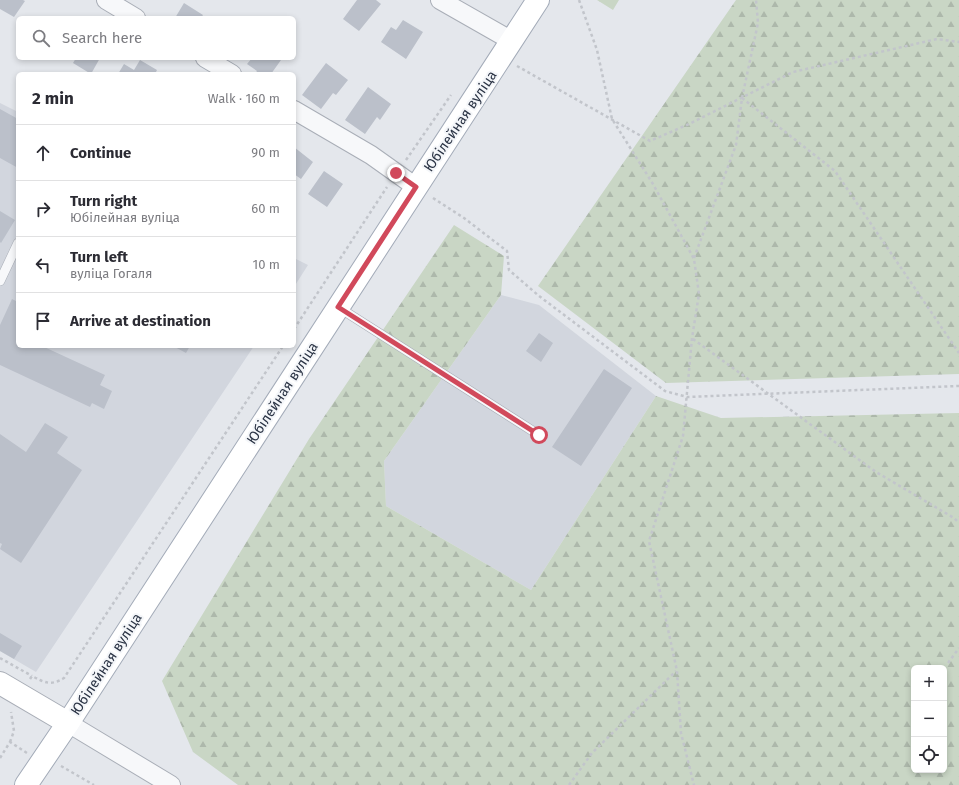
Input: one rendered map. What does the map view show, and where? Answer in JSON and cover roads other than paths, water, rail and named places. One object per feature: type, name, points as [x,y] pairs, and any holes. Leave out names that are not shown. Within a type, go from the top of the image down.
[{"type":"main road","name":"Юбілейная вуліца","points":[[26,785],[68,724],[538,0]]},
{"type":"main road","points":[[0,683],[68,724]]},
{"type":"street","points":[[106,0],[133,16]]},
{"type":"street","points":[[440,0],[507,49]]},
{"type":"street","points":[[208,60],[229,72]]},
{"type":"street","points":[[296,111],[370,155],[416,187]]},
{"type":"street","points":[[68,724],[171,785]]},
{"type":"lane","points":[[0,281],[16,248]]},
{"type":"lane","points":[[338,307],[539,435]]}]
